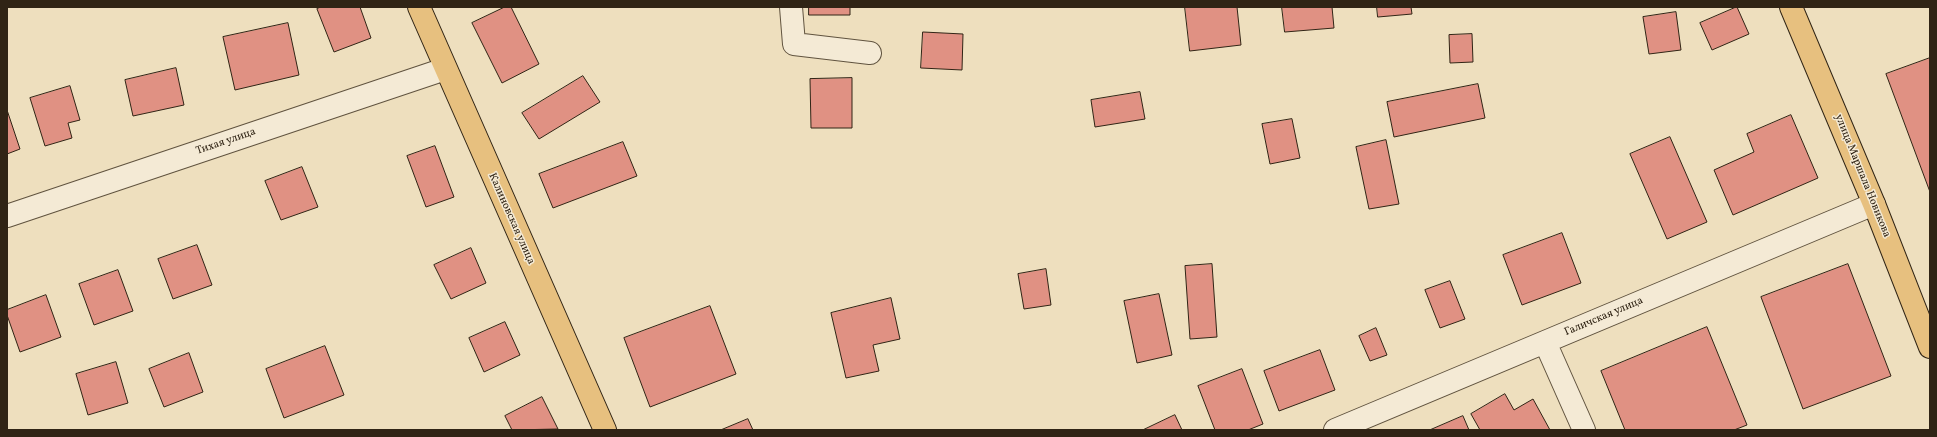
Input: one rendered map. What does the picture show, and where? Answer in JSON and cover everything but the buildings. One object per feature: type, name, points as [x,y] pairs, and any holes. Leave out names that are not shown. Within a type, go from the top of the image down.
[{"type":"main road","name":"Калиновская улица","points":[[419,7],[604,430]]},
{"type":"main road","name":"улица Маршала Новикова","points":[[1791,7],[1874,204],[1925,316],[1930,347]]},
{"type":"street","points":[[791,7],[794,44],[870,53]]},
{"type":"street","name":"Тихая улица","points":[[7,216],[445,68]]},
{"type":"street","name":"Галичская улица","points":[[1334,430],[1874,204]]},
{"type":"street","points":[[1545,342],[1584,430]]}]
